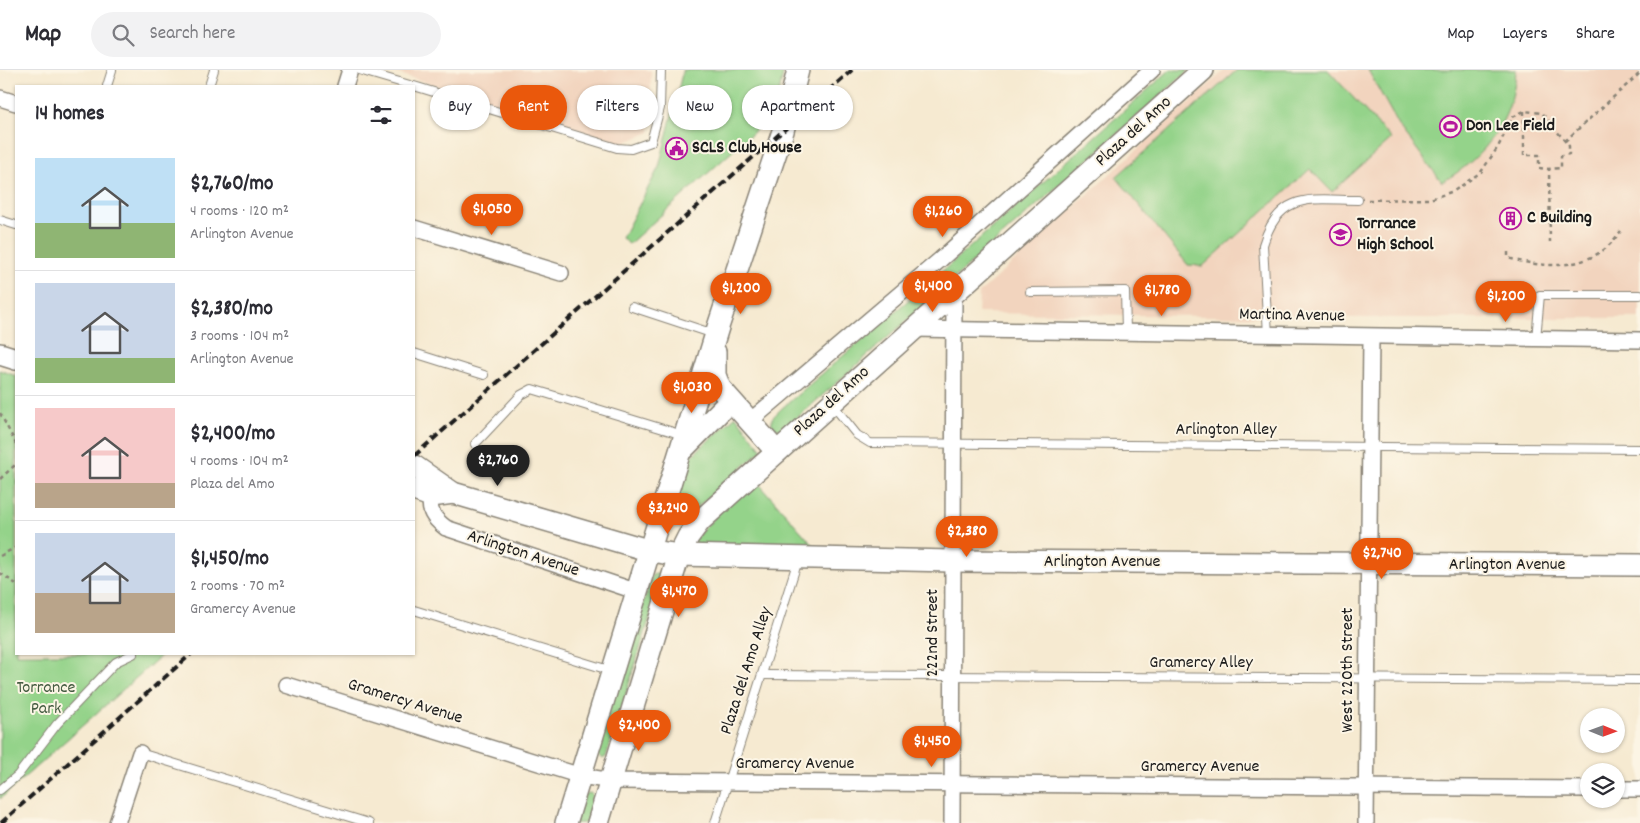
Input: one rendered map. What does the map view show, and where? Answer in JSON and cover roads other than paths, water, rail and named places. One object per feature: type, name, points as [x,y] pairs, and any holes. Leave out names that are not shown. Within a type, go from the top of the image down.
[{"type":"street","points":[[345,85],[350,70]]},
{"type":"street","points":[[566,823],[651,551],[717,329],[783,131],[798,70]]},
{"type":"street","points":[[749,422],[942,259],[1152,70]]},
{"type":"street","name":"Plaza del Amo","points":[[598,823],[679,555],[688,537],[700,521],[913,328],[1203,70]]},
{"type":"street","points":[[0,98],[15,103]]},
{"type":"street","points":[[415,228],[561,273]]},
{"type":"street","name":"222nd Street","points":[[952,823],[954,293]]},
{"type":"street","name":"Martina Avenue","points":[[913,328],[1640,340]]},
{"type":"street","points":[[717,329],[715,375],[720,388],[777,452]]},
{"type":"street","name":"West 220th Street","points":[[1366,823],[1367,563],[1371,337]]},
{"type":"street","points":[[0,354],[15,359]]},
{"type":"street","points":[[683,444],[730,401]]},
{"type":"street","name":"Arlington Avenue","points":[[415,467],[453,493]]},
{"type":"street","name":"Arlington Avenue","points":[[638,592],[446,528],[435,520],[422,493],[453,493],[651,551],[679,555],[952,561],[1640,565]]},
{"type":"street","name":"Gramercy Avenue","points":[[286,685],[581,776],[612,781],[1580,789]]},
{"type":"street","points":[[117,823],[140,753]]},
{"type":"street","points":[[1625,789],[1640,789]]},
{"type":"lane","points":[[107,85],[112,70]]},
{"type":"lane","points":[[209,85],[214,70]]},
{"type":"lane","points":[[359,70],[411,85]]},
{"type":"lane","points":[[415,86],[530,123],[617,148],[631,149],[651,142],[660,108],[661,70]]},
{"type":"lane","points":[[1268,334],[1264,245],[1267,232],[1278,216],[1293,202],[1358,200]]},
{"type":"lane","points":[[0,220],[15,225]]},
{"type":"lane","points":[[1030,292],[1125,291],[1126,332]]},
{"type":"lane","points":[[1536,339],[1540,295],[1640,295]]},
{"type":"lane","points":[[632,307],[717,329]]},
{"type":"lane","points":[[415,352],[484,375]]},
{"type":"lane","points":[[476,444],[521,395],[532,389],[683,444]]},
{"type":"lane","name":"Arlington Alley","points":[[831,402],[857,435],[870,443],[1370,445],[1640,449]]},
{"type":"lane","name":"Plaza del Amo Alley","points":[[715,823],[799,558]]},
{"type":"lane","points":[[415,610],[613,672]]},
{"type":"lane","points":[[0,790],[18,775],[56,724],[116,662],[131,655]]},
{"type":"lane","name":"Gramercy Alley","points":[[762,674],[952,677],[1640,680]]},
{"type":"lane","points":[[140,753],[369,823]]},
{"type":"railway","points":[[415,455],[852,70]]},
{"type":"railway","points":[[1,823],[190,655]]},
{"type":"place","name":"Don Lee Field","points":[[1450,126]]},
{"type":"place","name":"SCLS Club House","points":[[676,148]]},
{"type":"place","name":"C Building","points":[[1511,218]]},
{"type":"place","name":"Torrance High School","points":[[1341,234]]},
{"type":"park label","name":"Torrance Park","points":[[46,698]]}]
